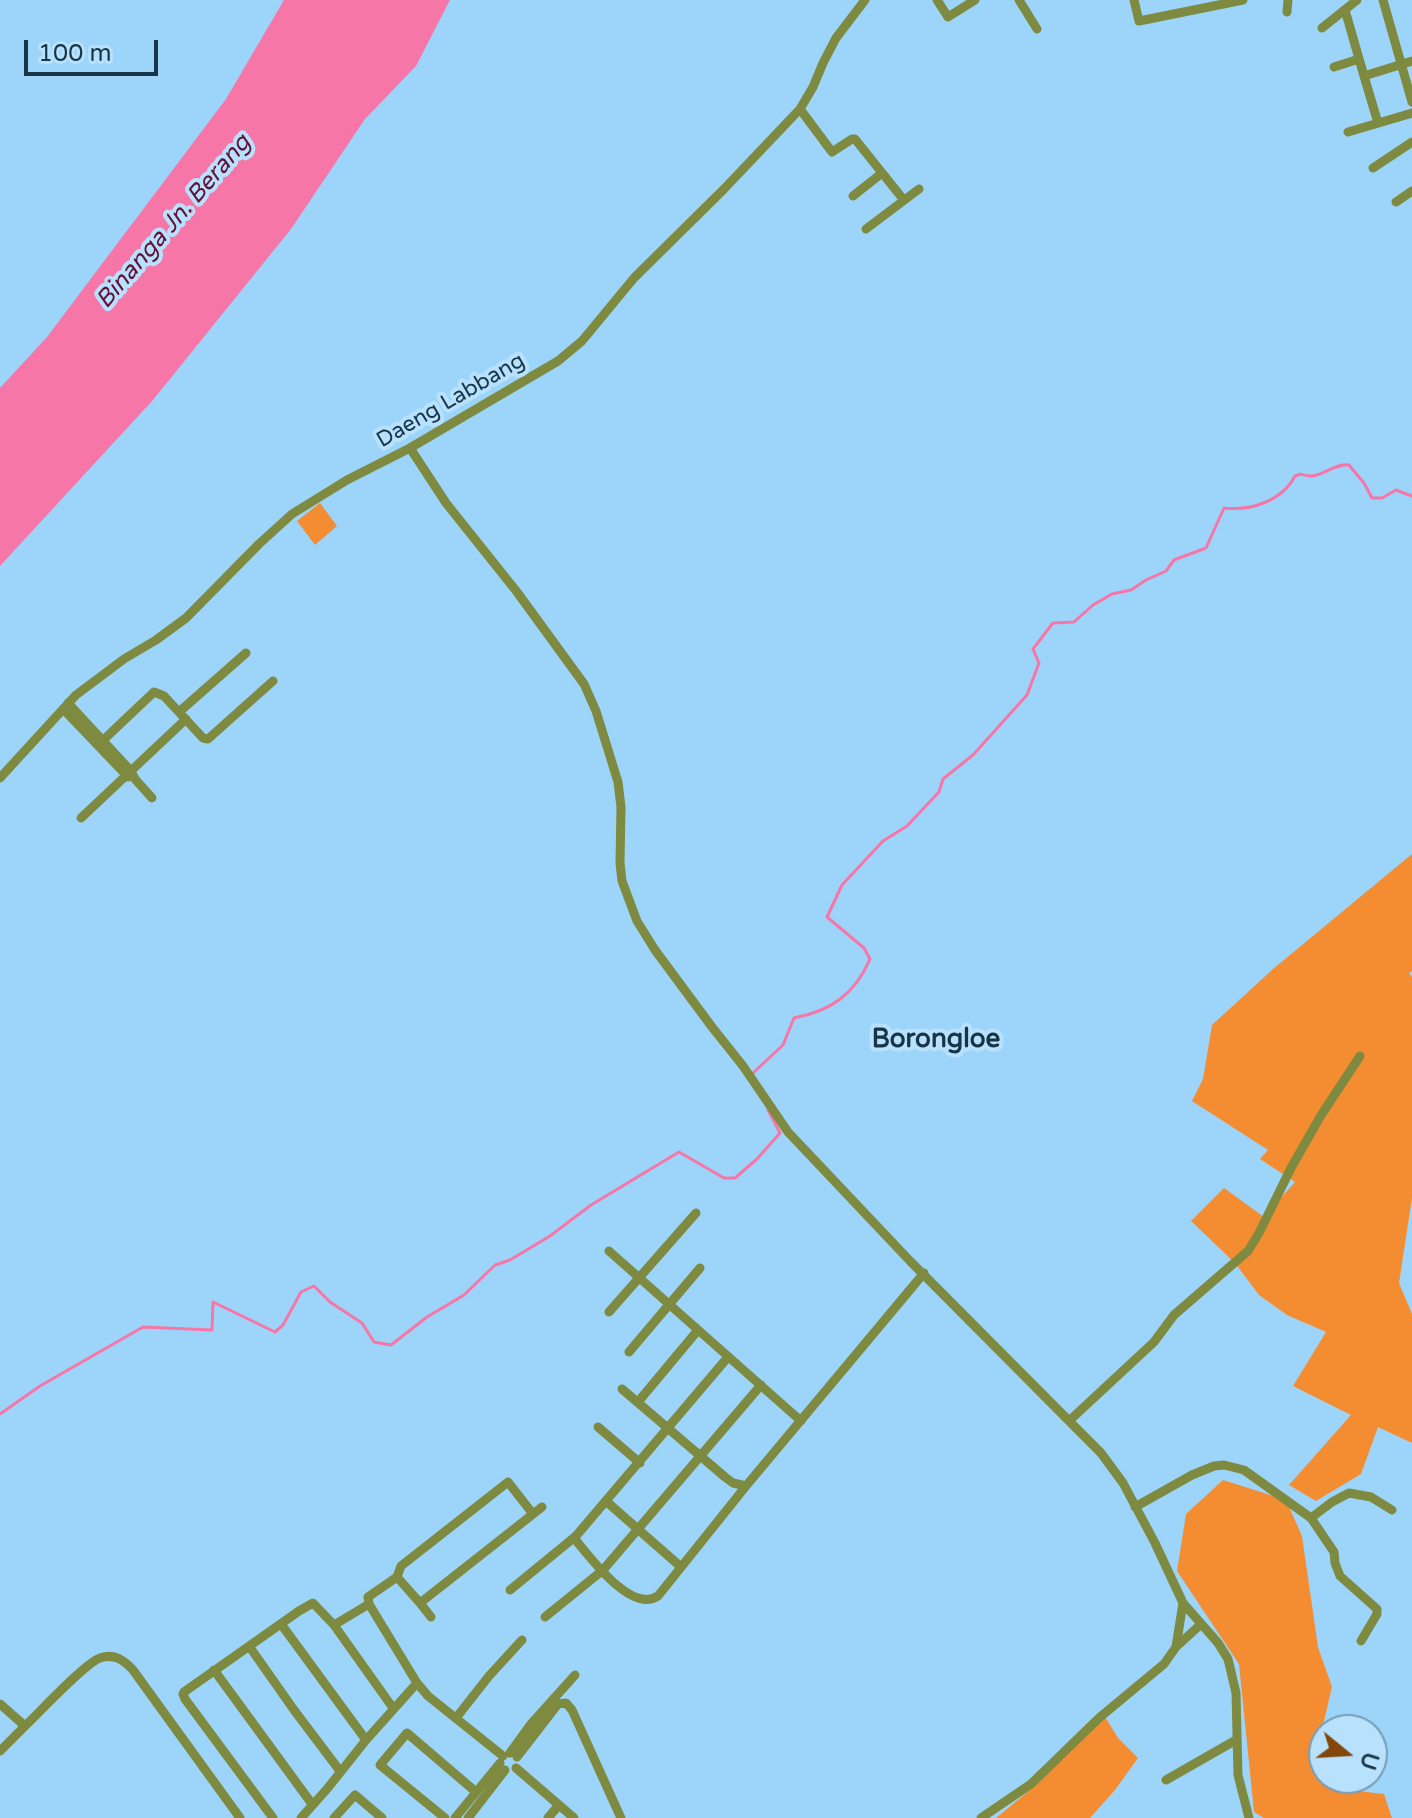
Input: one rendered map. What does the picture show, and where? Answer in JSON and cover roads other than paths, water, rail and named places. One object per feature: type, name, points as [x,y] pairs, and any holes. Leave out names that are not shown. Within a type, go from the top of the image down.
[{"type":"street","name":"Daeng Labbang","points":[[0,778],[66,706],[124,659],[186,618],[292,514],[360,472],[410,448],[558,361],[582,341],[634,278],[800,109],[836,38],[865,0]]},
{"type":"street","points":[[937,0],[948,17],[975,0]]},
{"type":"street","points":[[1019,0],[1037,29]]},
{"type":"street","points":[[1134,0],[1139,21],[1243,0]]},
{"type":"street","points":[[1287,12],[1288,0]]},
{"type":"street","points":[[1322,28],[1357,0]]},
{"type":"street","points":[[1383,0],[1407,63],[1412,102]]},
{"type":"street","points":[[1345,10],[1378,123]]},
{"type":"street","points":[[1334,67],[1359,59]]},
{"type":"street","points":[[1364,76],[1407,63]]},
{"type":"street","points":[[800,109],[832,152],[854,139],[903,199]]},
{"type":"street","points":[[1348,132],[1412,113]]},
{"type":"street","points":[[1373,168],[1412,142]]},
{"type":"street","points":[[853,196],[882,173]]},
{"type":"street","points":[[866,229],[919,189]]},
{"type":"street","points":[[1396,202],[1412,191]]},
{"type":"street","points":[[410,448],[446,503],[517,592],[584,684],[596,711],[618,782],[622,881],[642,929],[788,1132],[1107,1459],[1123,1483],[1183,1603],[1224,1651],[1231,1668],[1236,1693],[1239,1781],[1249,1818]]},
{"type":"street","points":[[81,818],[130,775],[182,716],[246,653]]},
{"type":"street","points":[[100,742],[154,692],[164,696],[203,738],[208,739],[273,681]]},
{"type":"street","points":[[66,706],[152,798]]},
{"type":"street","points":[[1069,1421],[1154,1342],[1174,1315],[1248,1251],[1320,1117],[1360,1056]]},
{"type":"street","points":[[609,1312],[696,1213]]},
{"type":"street","points":[[609,1251],[801,1421]]},
{"type":"street","points":[[629,1352],[700,1268]]},
{"type":"street","points":[[574,1538],[626,1593],[653,1600],[924,1273]]},
{"type":"street","points":[[638,1402],[698,1330]]},
{"type":"street","points":[[510,1590],[574,1538],[728,1357]]},
{"type":"street","points":[[545,1617],[603,1570],[761,1385]]},
{"type":"street","points":[[622,1389],[733,1483],[746,1486]]},
{"type":"street","points":[[598,1427],[640,1463]]},
{"type":"street","points":[[1135,1507],[1214,1466],[1244,1470],[1311,1518],[1334,1552],[1340,1576],[1378,1611],[1361,1641]]},
{"type":"street","points":[[533,1514],[508,1482],[401,1566],[397,1577],[368,1597],[369,1604],[428,1696],[507,1760],[518,1765],[516,1768],[574,1818]]},
{"type":"street","points":[[1311,1518],[1349,1493],[1371,1497],[1392,1510]]},
{"type":"street","points":[[607,1502],[681,1567]]},
{"type":"street","points":[[420,1603],[542,1507]]},
{"type":"street","points":[[397,1577],[431,1617]]},
{"type":"street","points":[[273,1818],[183,1694],[313,1603],[334,1625],[393,1708]]},
{"type":"street","points":[[1176,1647],[1183,1603]]},
{"type":"street","points":[[334,1625],[369,1604]]},
{"type":"street","points":[[281,1624],[366,1740]]},
{"type":"street","points":[[981,1818],[1031,1784],[1099,1718],[1164,1664],[1176,1647],[1200,1625]]},
{"type":"street","points":[[456,1718],[522,1640]]},
{"type":"street","points":[[249,1646],[340,1771]]},
{"type":"street","points":[[0,1751],[92,1662],[106,1657],[120,1659],[133,1670],[240,1818]]},
{"type":"street","points":[[214,1670],[312,1804]]},
{"type":"street","points":[[468,1818],[531,1724],[575,1675]]},
{"type":"street","points":[[301,1818],[417,1683]]},
{"type":"street","points":[[455,1818],[558,1704],[566,1703],[621,1818]]},
{"type":"street","points":[[2,1710],[25,1726]]},
{"type":"street","points":[[445,1818],[380,1765],[407,1733],[476,1792]]},
{"type":"street","points":[[1166,1780],[1236,1740]]},
{"type":"street","points":[[334,1818],[355,1795],[382,1818]]},
{"type":"street","points":[[548,1818],[558,1806]]},
{"type":"water","name":"Binanga Jn. Berang","points":[[284,0],[450,0],[416,66],[365,119],[291,229],[153,400],[0,566],[0,388],[47,337],[226,99]]},
{"type":"waterway","points":[[751,1075],[783,1045],[794,1018],[830,1005],[857,982],[870,959],[864,948],[827,917],[842,885],[883,841],[907,826],[939,792],[943,779],[973,755],[1027,695],[1039,663],[1033,649],[1053,623],[1074,622],[1093,605],[1112,594],[1131,590],[1166,571],[1174,560],[1206,548],[1224,508],[1245,508],[1274,498],[1295,476],[1314,476],[1349,465],[1372,498],[1382,498],[1396,490],[1412,496]]},
{"type":"waterway","points":[[0,1414],[40,1386],[143,1327],[212,1330],[213,1302],[275,1332],[283,1325],[301,1292],[314,1286],[330,1302],[362,1323],[374,1342],[391,1345],[427,1317],[464,1295],[495,1265],[510,1260],[550,1236],[591,1205],[679,1152],[724,1178],[735,1178],[780,1133],[768,1110]]},
{"type":"district","name":"Borongloe","points":[[936,1040]]}]
